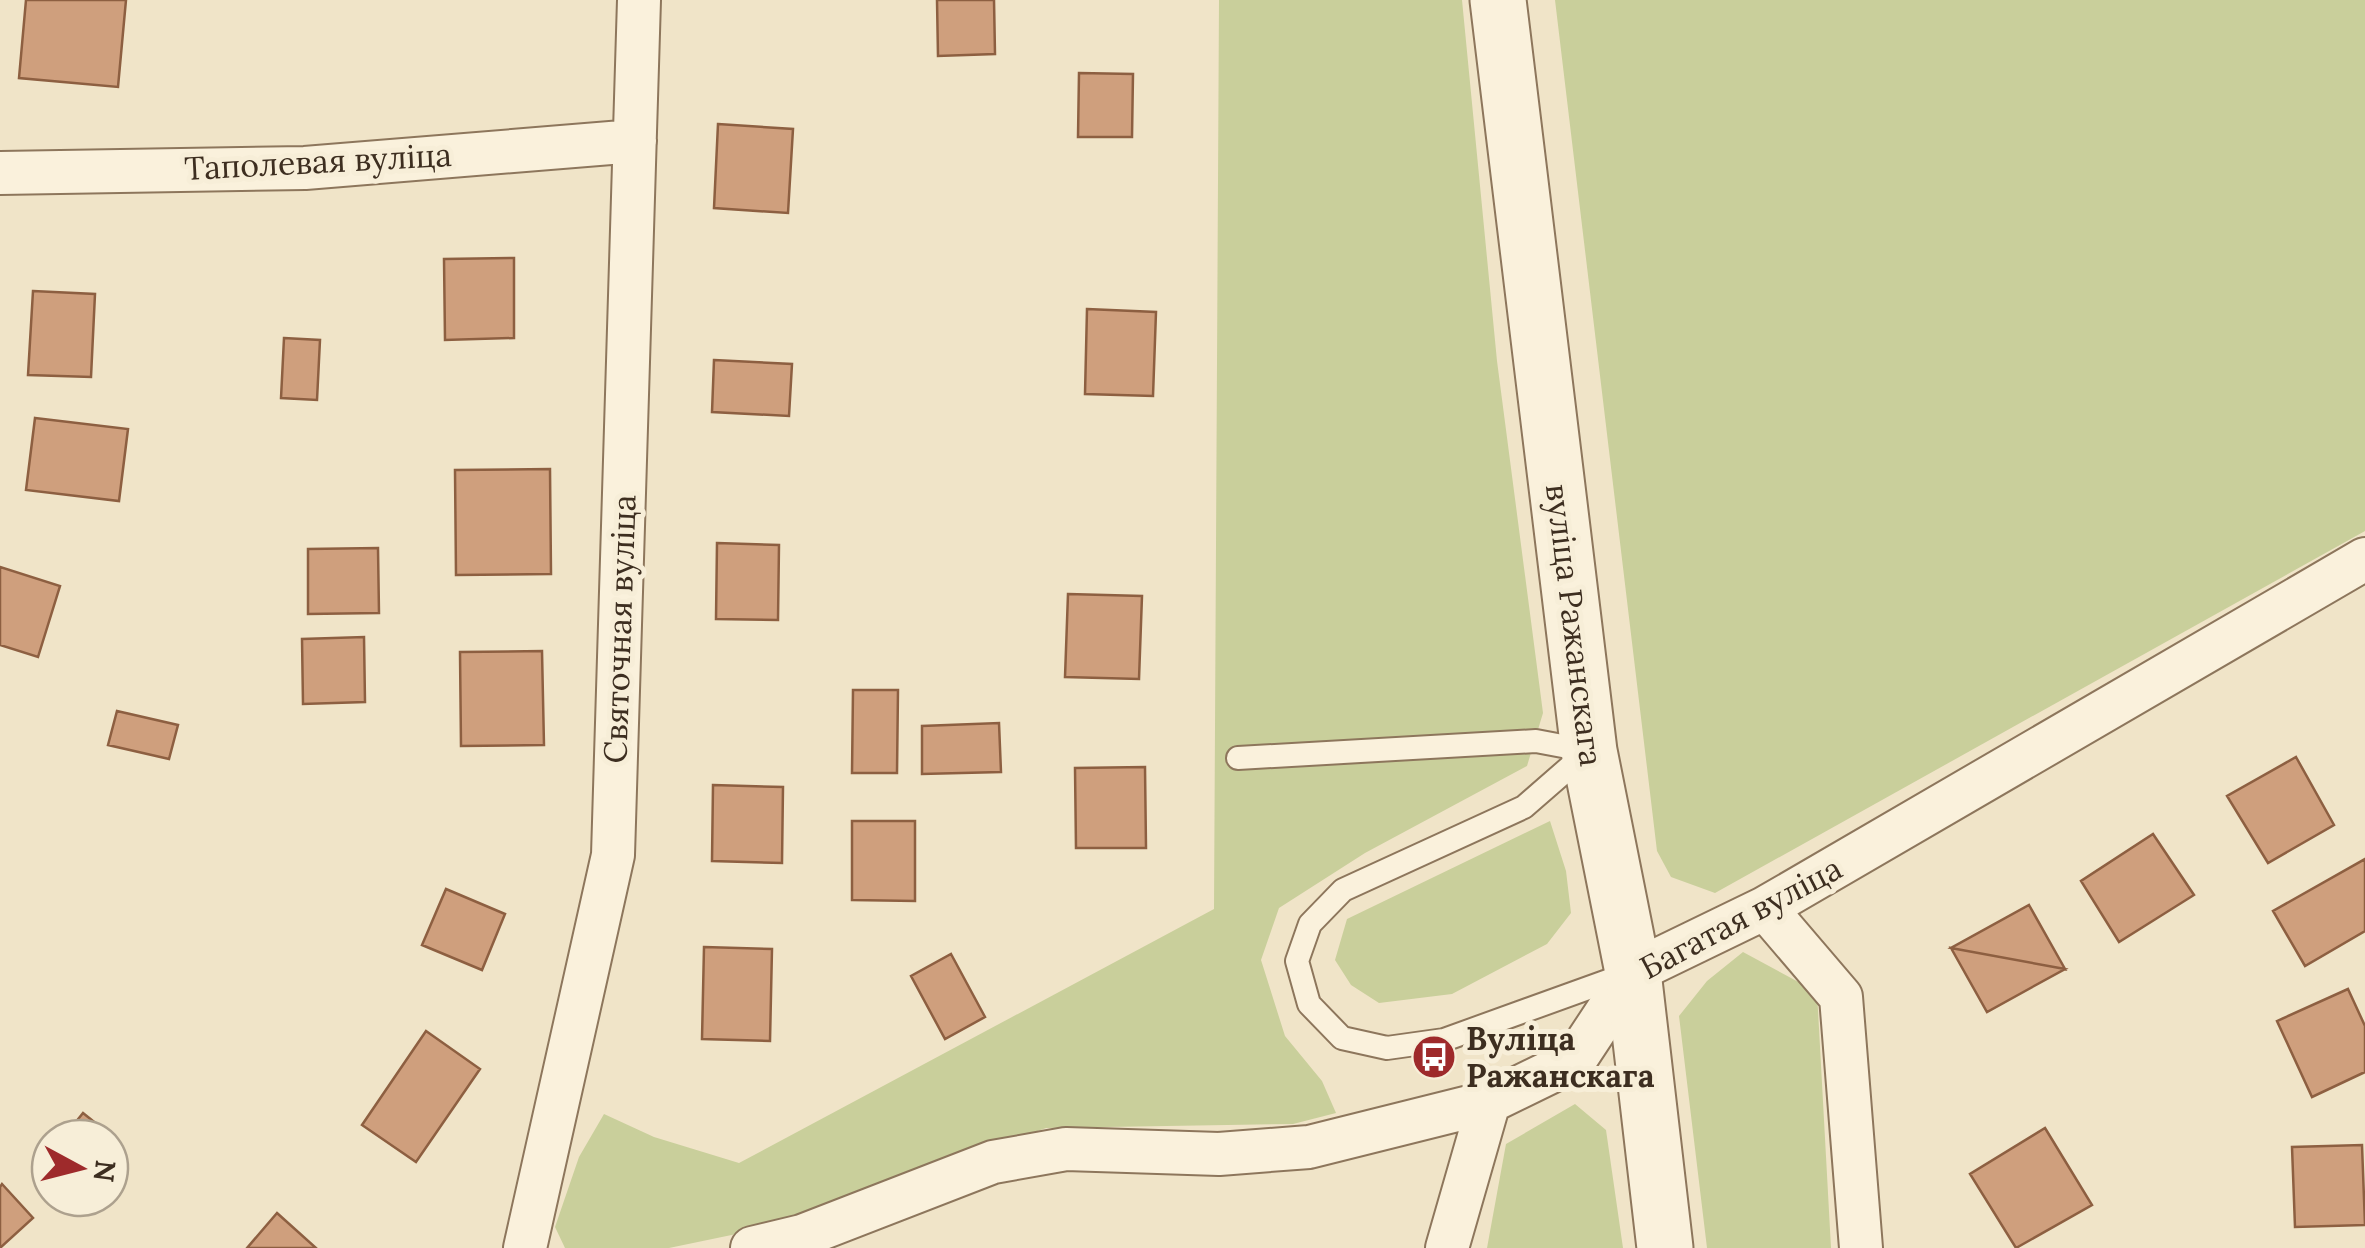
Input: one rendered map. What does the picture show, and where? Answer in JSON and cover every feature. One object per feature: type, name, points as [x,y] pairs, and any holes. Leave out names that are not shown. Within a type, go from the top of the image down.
[{"type":"street","name":"Святочная вуліца","points":[[525,1248],[613,855],[639,0]]},
{"type":"street","name":"вуліца Ражанскага","points":[[1498,0],[1588,751],[1633,972],[1664,1248]]},
{"type":"street","name":"Таполевая вуліца","points":[[0,172],[305,168],[636,141]]},
{"type":"street","name":"Багатая вуліца","points":[[752,1248],[802,1236],[993,1162],[1066,1149],[1219,1154],[1309,1147],[1489,1102],[1575,1060],[1633,972],[1765,908],[2365,559]]},
{"type":"street","points":[[1765,908],[1841,996],[1860,1248]]},
{"type":"street","points":[[1447,1248],[1489,1102]]},
{"type":"lane","points":[[1238,758],[1536,742],[1588,751]]},
{"type":"lane","points":[[1588,751],[1524,808],[1343,890],[1310,924],[1297,961],[1309,1004],[1342,1038],[1388,1048],[1444,1040],[1633,972]]},
{"type":"green space","points":[[1219,0],[1462,0],[1497,361],[1543,713],[1527,766],[1365,853],[1279,908],[1261,960],[1285,1036],[1322,1081],[1336,1113],[1293,1124],[1046,1128],[770,1227],[669,1248],[565,1248],[555,1227],[579,1157],[604,1114],[654,1137],[739,1163],[1214,909]]},
{"type":"green space","points":[[1555,0],[2365,0],[2365,531],[1715,893],[1671,877],[1657,851]]},
{"type":"green space","points":[[1550,821],[1566,871],[1571,913],[1547,944],[1452,994],[1379,1003],[1351,985],[1335,960],[1347,919]]},
{"type":"green space","points":[[1743,952],[1817,992],[1831,1248],[1707,1248],[1679,1016],[1707,981]]},
{"type":"green space","points":[[1575,1104],[1606,1130],[1623,1248],[1487,1248],[1506,1144]]},
{"type":"building","points":[[26,0],[126,0],[118,87],[19,78]]},
{"type":"building","points":[[937,0],[994,0],[995,54],[938,56]]},
{"type":"building","points":[[1079,73],[1133,74],[1132,137],[1078,137]]},
{"type":"building","points":[[718,124],[793,129],[788,213],[714,208]]},
{"type":"building","points":[[514,258],[514,338],[445,340],[444,259]]},
{"type":"building","points":[[33,291],[95,294],[91,377],[28,375]]},
{"type":"building","points":[[1087,309],[1156,312],[1153,396],[1085,394]]},
{"type":"building","points":[[284,338],[320,340],[317,400],[281,398]]},
{"type":"building","points":[[714,360],[792,364],[789,416],[712,412]]},
{"type":"building","points":[[35,418],[128,429],[119,501],[26,490]]},
{"type":"building","points":[[550,469],[551,574],[456,575],[455,470]]},
{"type":"building","points":[[717,543],[779,545],[778,620],[716,619]]},
{"type":"building","points":[[378,548],[379,613],[308,614],[308,549]]},
{"type":"building","points":[[0,567],[60,586],[38,657],[0,645]]},
{"type":"building","points":[[1068,594],[1142,596],[1139,679],[1065,677]]},
{"type":"building","points":[[364,637],[365,702],[303,704],[302,639]]},
{"type":"building","points":[[542,651],[544,745],[461,746],[460,652]]},
{"type":"building","points":[[853,690],[898,690],[897,773],[852,773]]},
{"type":"building","points":[[117,711],[178,725],[169,759],[108,745]]},
{"type":"building","points":[[999,723],[1001,772],[922,774],[922,726]]},
{"type":"building","points":[[2296,757],[2334,825],[2268,863],[2227,796]]},
{"type":"building","points":[[1145,767],[1146,848],[1076,848],[1075,768]]},
{"type":"building","points":[[713,785],[783,787],[782,863],[712,861]]},
{"type":"building","points":[[852,821],[915,821],[915,901],[852,900]]},
{"type":"building","points":[[2153,834],[2194,895],[2119,942],[2081,881]]},
{"type":"building","points":[[2365,859],[2365,931],[2305,966],[2273,911]]},
{"type":"building","points":[[446,889],[505,914],[482,970],[422,945]]},
{"type":"building","points":[[2029,905],[2065,969],[1951,948]]},
{"type":"building","points":[[704,947],[772,949],[770,1041],[702,1039]]},
{"type":"building","points":[[1951,948],[2065,969],[1987,1012]]},
{"type":"building","points":[[951,954],[985,1017],[945,1039],[911,976]]},
{"type":"building","points":[[2348,989],[2365,1026],[2365,1072],[2312,1097],[2277,1021]]},
{"type":"building","points":[[426,1031],[480,1069],[416,1162],[362,1125]]},
{"type":"building","points":[[2045,1128],[2092,1205],[2016,1248],[1970,1174]]},
{"type":"building","points":[[2362,1145],[2365,1225],[2295,1227],[2292,1147]]},
{"type":"building","points":[[2,1184],[33,1218],[0,1248]]},
{"type":"building","points":[[277,1213],[316,1248],[247,1248]]},
{"type":"place","name":"Вуліца Ражанскага","points":[[1434,1057]]}]
